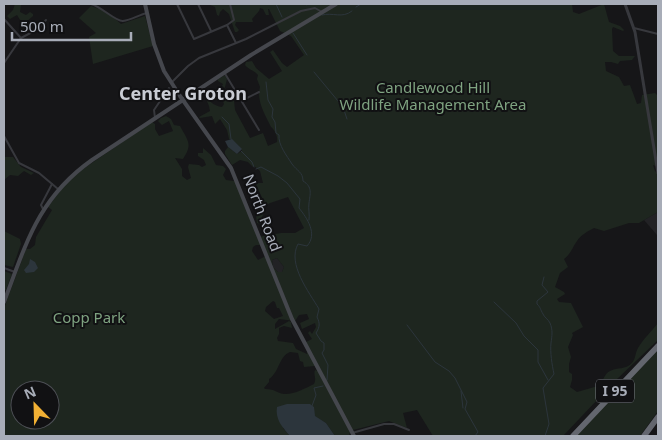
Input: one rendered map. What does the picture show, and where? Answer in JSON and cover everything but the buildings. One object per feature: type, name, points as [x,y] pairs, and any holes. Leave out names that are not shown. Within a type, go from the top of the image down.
[{"type":"highway","name":"I 95","points":[[573,436],[658,346]]},
{"type":"highway","points":[[644,436],[658,417]]},
{"type":"main road","name":"North Road","points":[[144,4],[157,52],[171,83],[226,158],[236,176],[292,319],[352,434]]},
{"type":"main road","points":[[4,302],[32,230],[43,209],[58,189],[84,165],[224,72],[336,4]]},
{"type":"street","points":[[91,4],[104,9],[119,21],[147,13]]},
{"type":"street","points":[[177,4],[194,39],[227,25],[234,18],[230,4]]},
{"type":"street","points":[[198,4],[211,32]]},
{"type":"street","points":[[625,4],[634,28],[658,173]]},
{"type":"street","points":[[171,83],[196,60],[236,43],[301,11],[315,8],[322,12]]},
{"type":"street","points":[[4,19],[21,38]]},
{"type":"street","points":[[4,63],[21,38],[38,29],[46,20]]},
{"type":"street","points":[[227,25],[236,43]]},
{"type":"street","points":[[634,28],[658,34]]},
{"type":"street","points":[[224,72],[260,130]]},
{"type":"street","points":[[155,118],[154,110],[170,88]]},
{"type":"street","points":[[243,100],[259,92]]},
{"type":"street","points":[[4,136],[19,163],[39,174],[58,189]]},
{"type":"street","points":[[43,209],[41,205],[52,184]]},
{"type":"street","points":[[4,268],[15,272]]},
{"type":"street","points":[[352,434],[384,424],[394,424],[409,430]]},
{"type":"shaded area","points":[[232,139],[242,149],[237,154],[228,147],[225,141]]},
{"type":"shaded area","points":[[658,212],[658,234],[657,235],[644,220]]},
{"type":"shaded area","points":[[277,258],[284,267],[282,272],[278,272],[273,267],[272,260]]},
{"type":"shaded area","points":[[30,259],[35,262],[38,268],[34,272],[26,273],[24,270],[29,264]]},
{"type":"shaded area","points":[[287,404],[310,404],[314,407],[315,416],[326,423],[335,436],[290,436],[280,423],[277,415],[277,407]]},
{"type":"green space","points":[[15,4],[21,4],[20,12],[26,15],[30,12],[33,16],[25,23],[22,23],[17,15],[10,19],[7,16],[13,10]]},
{"type":"green space","points":[[208,4],[572,4],[573,12],[579,14],[604,4],[609,22],[620,26],[624,30],[613,27],[613,51],[619,56],[635,56],[632,60],[620,61],[618,64],[605,62],[606,71],[619,77],[624,86],[630,85],[637,104],[641,103],[642,95],[655,93],[658,96],[658,167],[653,165],[658,174],[658,212],[639,223],[629,223],[604,231],[594,228],[580,237],[564,259],[568,267],[560,273],[555,287],[565,294],[557,299],[559,302],[571,303],[583,327],[572,333],[573,335],[568,347],[571,357],[569,372],[572,374],[570,387],[577,392],[598,386],[608,372],[624,368],[632,363],[640,345],[658,323],[658,340],[616,380],[563,436],[433,436],[417,410],[403,413],[407,428],[389,421],[353,430],[349,434],[350,436],[335,436],[326,423],[314,416],[314,407],[299,405],[283,428],[290,436],[4,436],[4,308],[26,249],[30,249],[35,245],[36,237],[52,210],[48,207],[66,183],[83,169],[152,122],[155,124],[155,129],[159,136],[173,131],[169,121],[162,125],[158,121],[166,116],[171,119],[174,125],[180,126],[188,142],[188,150],[183,159],[175,158],[182,169],[182,176],[187,180],[191,178],[189,164],[202,167],[206,165],[204,160],[198,156],[198,153],[203,153],[203,148],[211,155],[216,165],[223,166],[226,169],[223,175],[226,180],[237,183],[258,237],[281,233],[295,233],[304,228],[288,197],[264,207],[262,217],[264,222],[257,223],[256,216],[261,213],[261,206],[265,204],[256,185],[263,183],[260,171],[248,162],[240,160],[232,165],[225,151],[228,147],[237,154],[242,151],[241,149],[229,139],[227,130],[220,119],[215,124],[212,116],[199,117],[210,111],[204,94],[214,104],[222,107],[224,104],[221,95],[225,88],[218,79],[225,75],[227,79],[225,87],[226,96],[230,96],[234,100],[235,110],[250,138],[263,133],[268,146],[277,142],[276,134],[266,118],[260,102],[258,75],[245,65],[246,62],[252,61],[256,68],[269,79],[282,71],[270,52],[273,50],[287,67],[304,55],[291,36],[280,31],[269,9],[269,15],[266,15],[263,9],[260,8],[252,19],[253,22],[236,22],[235,25],[239,30],[237,32],[235,32],[229,14],[223,9],[219,16],[215,7]],"holes":[[[256,245],[262,245],[266,256],[258,260],[252,251]],[[277,258],[284,267],[282,272],[278,272],[273,267],[272,260]],[[273,301],[275,302],[283,316],[274,319],[265,311],[266,307]],[[307,314],[309,319],[300,323],[302,329],[315,323],[316,327],[312,334],[310,331],[308,333],[312,339],[306,342],[307,354],[296,349],[293,343],[278,341],[279,328],[284,326],[292,328],[291,322],[289,321],[275,329],[275,324],[279,319],[295,321],[299,315]],[[290,352],[298,353],[304,367],[315,366],[317,371],[315,370],[314,384],[288,394],[264,388],[286,354]]]},
{"type":"green space","points":[[91,6],[107,12],[121,24],[145,16],[153,46],[93,64],[89,37],[96,33],[79,18]]},
{"type":"green space","points":[[4,157],[13,157],[21,167],[34,173],[31,175],[24,171],[18,176],[10,175],[4,180]]},
{"type":"green space","points":[[4,231],[20,239],[21,244],[13,267],[4,265]]},
{"type":"green space","points":[[4,271],[12,274],[6,290],[4,290]]},
{"type":"green space","points":[[658,349],[658,411],[640,436],[576,436]]},
{"type":"waterway","points":[[276,4],[282,17]]},
{"type":"waterway","points":[[356,7],[361,4]]},
{"type":"waterway","points":[[322,15],[345,15],[352,11]]},
{"type":"waterway","points":[[293,33],[307,55]]},
{"type":"waterway","points":[[314,72],[338,101],[347,119]]},
{"type":"waterway","points":[[266,82],[268,100],[273,109],[272,117],[281,146],[292,164],[301,174],[303,181],[310,188],[309,220]]},
{"type":"waterway","points":[[222,117],[229,124],[231,139]]},
{"type":"waterway","points":[[241,151],[252,162],[254,167]]},
{"type":"waterway","points":[[256,169],[261,167],[287,183],[300,199],[299,208],[310,226],[312,236],[310,241],[307,246],[298,244],[295,260],[301,278],[319,309],[317,317],[319,325],[316,333],[324,343],[322,353],[328,365],[327,380]]},
{"type":"waterway","points":[[544,277],[542,285],[548,292],[537,301],[537,304],[552,328],[551,350],[554,374],[543,388],[549,424],[545,436]]},
{"type":"waterway","points":[[494,302],[516,323],[524,336],[538,350],[538,362],[548,380]]},
{"type":"waterway","points":[[407,325],[435,362],[449,371],[455,378],[467,402],[465,409],[478,432],[475,436]]},
{"type":"waterway","points":[[312,406],[316,395],[314,388],[323,386]]},
{"type":"waterway","points":[[461,391],[463,408]]},
{"type":"district","name":"Center Groton","points":[[183,94]]},
{"type":"park label","name":"Candlewood Hill Wildlife Management Area","points":[[433,96]]},
{"type":"park label","name":"Copp Park","points":[[89,318]]}]
